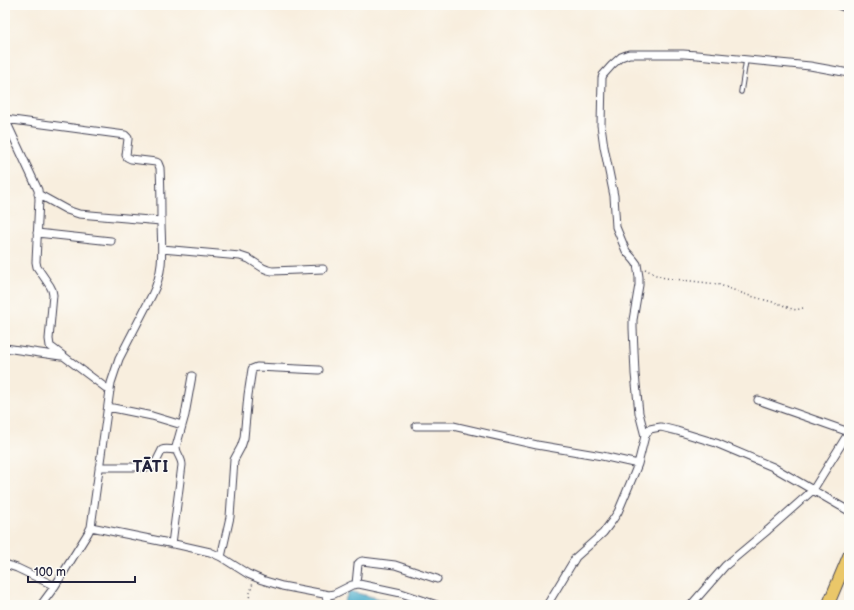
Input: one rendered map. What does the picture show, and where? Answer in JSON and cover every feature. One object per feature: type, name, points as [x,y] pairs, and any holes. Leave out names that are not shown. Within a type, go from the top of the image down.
[{"type":"main road","points":[[828,605],[849,555]]},
{"type":"street","points":[[838,5],[849,9]]},
{"type":"street","points":[[645,436],[638,413],[633,323],[639,277],[637,264],[626,251],[616,227],[614,196],[601,125],[600,109],[603,75],[621,57],[629,54],[683,54],[810,66],[849,72]]},
{"type":"street","points":[[5,119],[38,190],[36,262],[37,267],[50,286],[54,295],[48,339],[49,343],[54,349],[110,391]]},
{"type":"street","points":[[5,119],[125,135],[127,136],[128,140],[127,157],[131,159],[156,162],[160,165],[162,268],[156,287],[119,359],[115,370],[110,391],[91,527],[55,586],[41,605]]},
{"type":"street","points":[[38,194],[67,210],[79,214],[161,221]]},
{"type":"street","points":[[38,233],[111,241]]},
{"type":"street","points":[[162,249],[240,256],[249,259],[263,268],[272,270],[323,269]]},
{"type":"street","points":[[5,348],[63,356]]},
{"type":"street","points":[[221,557],[229,523],[234,460],[243,443],[252,369],[257,367],[319,370]]},
{"type":"street","points":[[172,544],[182,465],[181,458],[176,448],[187,405],[192,376]]},
{"type":"street","points":[[691,605],[725,566],[813,490],[849,432],[758,400]]},
{"type":"street","points":[[108,407],[152,416],[182,425]]},
{"type":"street","points":[[416,426],[453,426],[537,445],[602,456],[638,464]]},
{"type":"street","points":[[547,605],[576,557],[608,528],[618,512],[638,464],[645,436],[650,429],[661,427],[676,430],[716,443],[773,467],[849,511]]},
{"type":"street","points":[[99,467],[152,467],[162,450],[176,450]]},
{"type":"street","points":[[91,527],[210,552],[254,577],[282,586],[326,595],[334,594],[352,585],[366,585],[401,593],[437,605]]},
{"type":"street","points":[[356,584],[358,564],[362,561],[395,564],[437,578]]},
{"type":"street","points":[[5,564],[55,586]]},
{"type":"street","points":[[326,595],[328,605]]},
{"type":"lane","points":[[741,92],[746,60]]},
{"type":"path","points":[[637,264],[660,276],[717,284],[792,309],[796,310],[803,308]]},
{"type":"path","points":[[248,605],[254,577]]},
{"type":"water","points":[[349,591],[404,605],[343,605]]},
{"type":"district","name":"TĀTI","points":[[151,466]]}]
